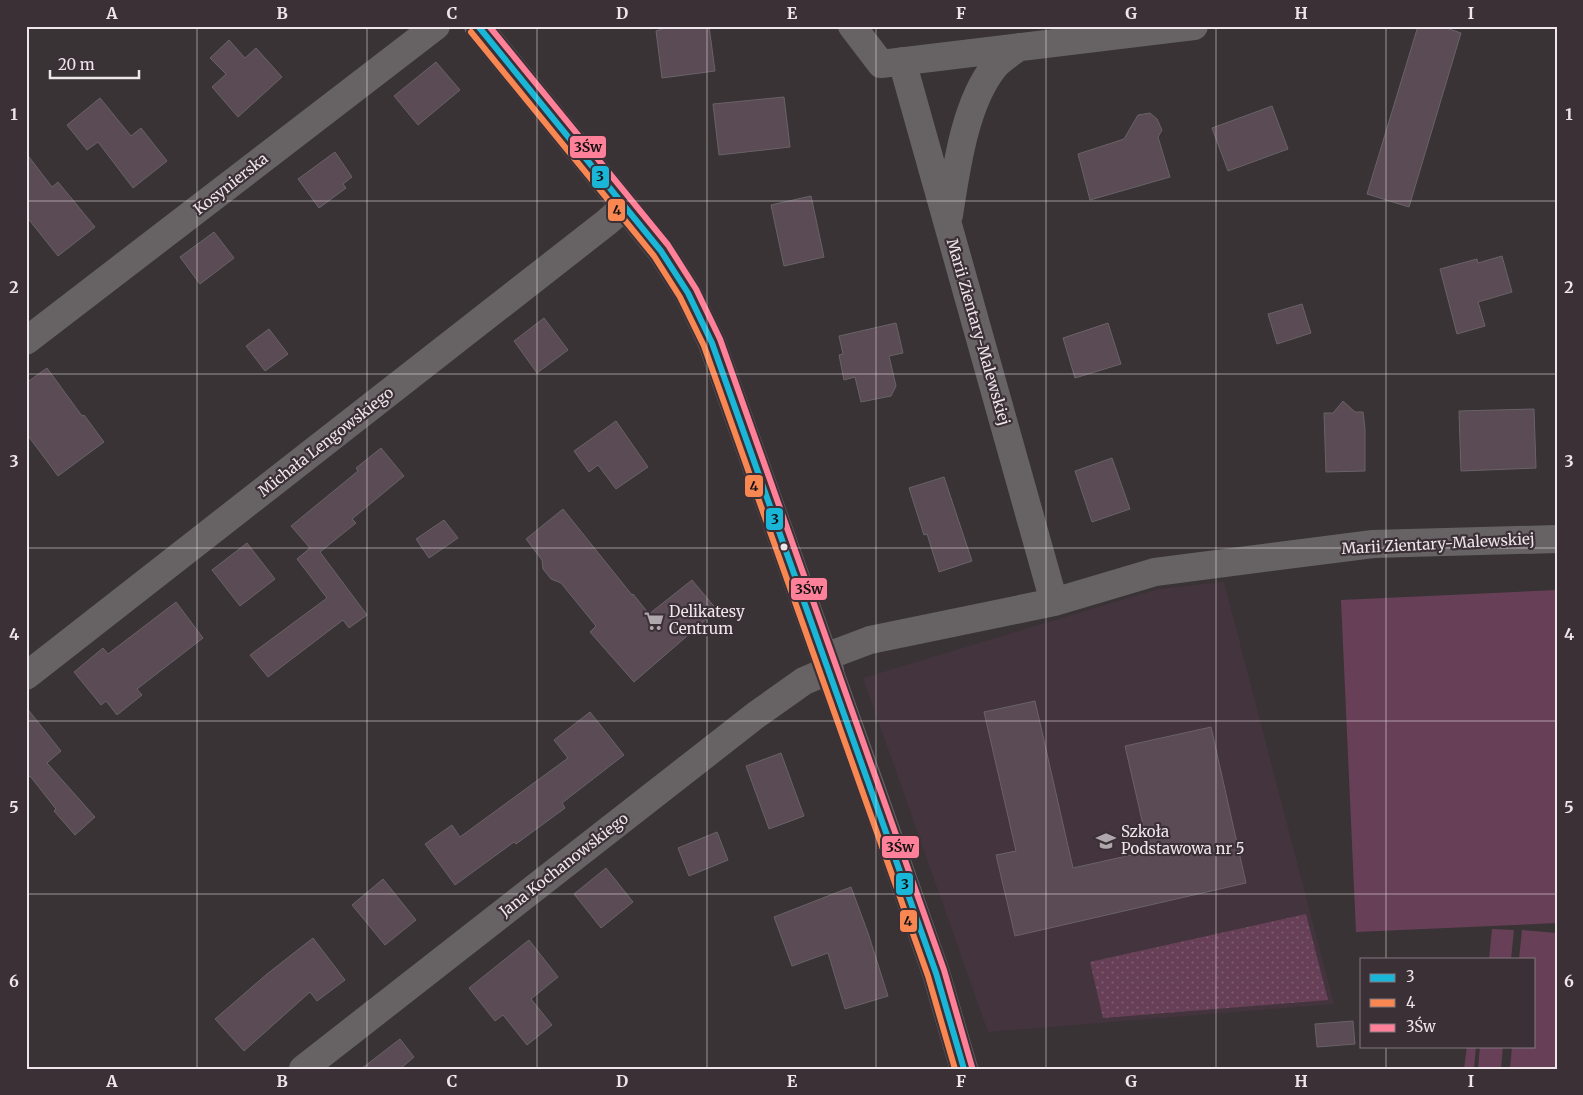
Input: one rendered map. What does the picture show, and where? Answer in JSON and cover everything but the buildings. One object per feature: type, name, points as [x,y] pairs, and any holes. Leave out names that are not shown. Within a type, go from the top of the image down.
[{"type":"street","name":"Kosynierska","points":[[26,341],[436,26]]},
{"type":"street","points":[[478,26],[625,206],[666,260],[688,293],[712,344],[828,664],[936,973],[964,1069]]},
{"type":"street","points":[[852,26],[881,64],[1194,26]]},
{"type":"street","points":[[948,224],[958,158],[975,102],[986,79],[996,65],[1019,47]]},
{"type":"street","name":"Marii Zientary-Malewskiej","points":[[902,61],[1054,602]]},
{"type":"street","name":"Michała Lengowskiego","points":[[26,676],[625,206]]},
{"type":"street","name":"Marii Zientary-Malewskiej","points":[[828,664],[870,640],[1054,602],[1155,572],[1373,544],[1557,539]]},
{"type":"street","name":"Jana Kochanowskiego","points":[[303,1069],[756,715],[828,664]]},
{"type":"shaded area","name":"Szkoła Podstawowa nr 5","points":[[1224,582],[1334,1004],[988,1032],[863,678],[1158,589]]},
{"type":"shaded area","points":[[1557,590],[1557,923],[1356,932],[1341,600]]},
{"type":"shaded area","points":[[1306,914],[1328,1000],[1103,1018],[1090,962]]},
{"type":"shaded area","points":[[1492,929],[1514,930],[1511,958],[1489,958]]},
{"type":"shaded area","points":[[1522,930],[1557,933],[1557,1069],[1510,1069],[1512,1048],[1536,1048],[1536,958],[1519,958]]},
{"type":"shaded area","points":[[1467,1048],[1476,1048],[1474,1069],[1464,1069]]},
{"type":"shaded area","points":[[1480,1048],[1503,1048],[1501,1069],[1478,1069]]},
{"type":"transit line","name":"3","points":[[478,26],[661,251],[688,293],[712,343],[936,973],[964,1069]]},
{"type":"transit line","name":"3Św","points":[[489,26],[668,245],[696,289],[720,339],[944,970],[972,1067]]},
{"type":"transit line","name":"4","points":[[471,32],[654,256],[680,297],[704,346],[928,976],[955,1069]]},
{"type":"place","name":"Delikatesy Centrum","points":[[654,621]]},
{"type":"place","name":"Szkoła Podstawowa nr 5","points":[[1106,841]]}]
